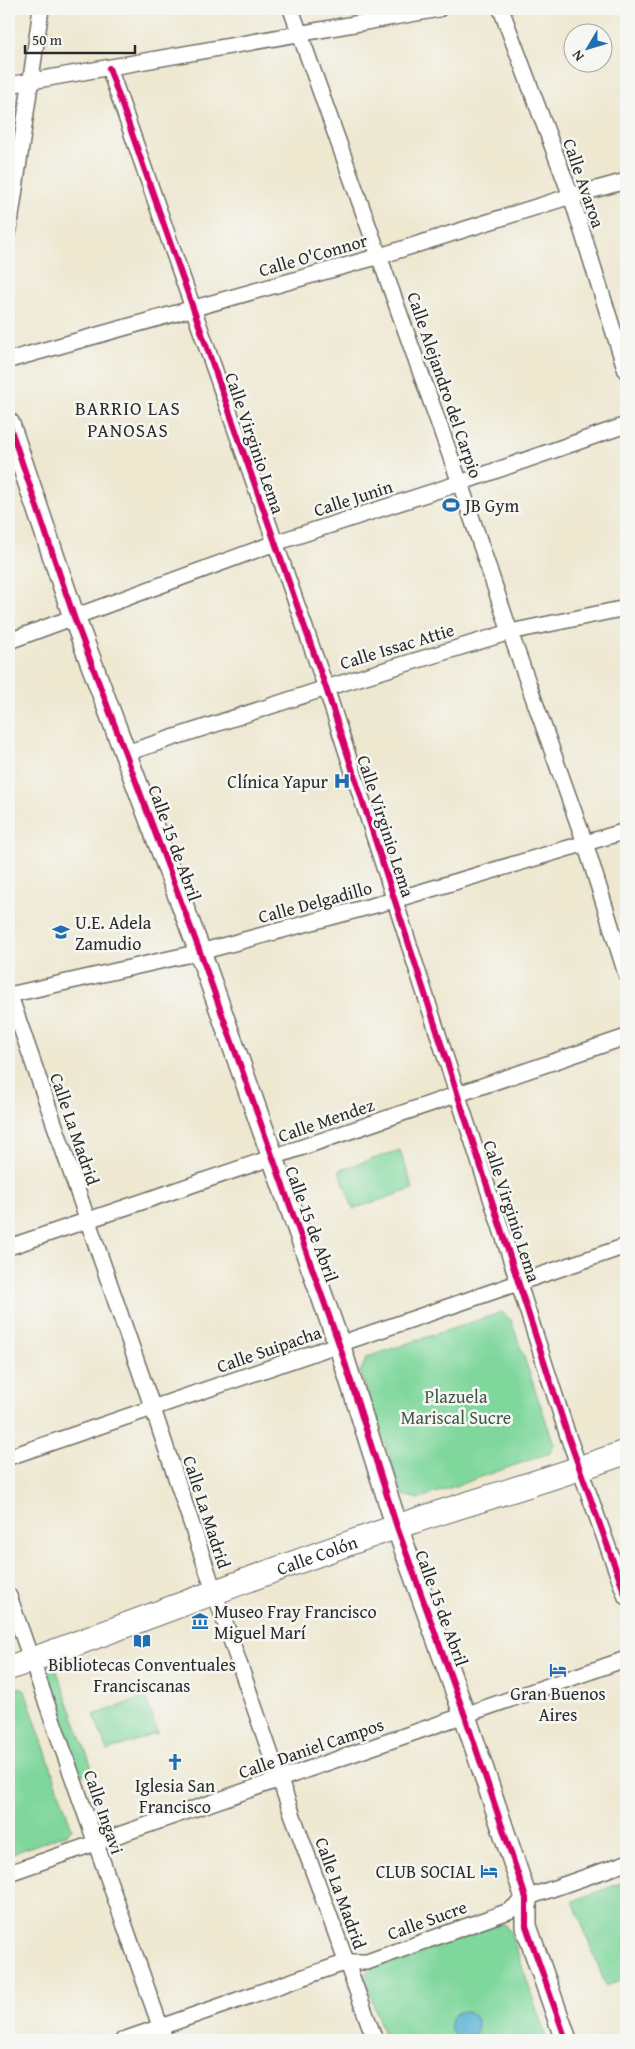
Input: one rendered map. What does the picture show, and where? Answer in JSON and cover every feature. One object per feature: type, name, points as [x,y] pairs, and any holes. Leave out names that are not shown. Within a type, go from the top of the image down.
[{"type":"main road","name":"Calle Colón","points":[[20,1664],[397,1527],[579,1469],[626,1452]]},
{"type":"street","points":[[9,230],[41,9]]},
{"type":"street","name":"Calle Alejandro del Carpio","points":[[291,9],[380,256],[585,843],[626,974]]},
{"type":"street","points":[[9,84],[439,9]]},
{"type":"street","name":"Calle Avaroa","points":[[501,9],[571,196],[626,371]]},
{"type":"street","name":"Calle Virginio Lema","points":[[108,68],[326,688],[579,1469],[626,1597]]},
{"type":"street","name":"Calle O'Connor","points":[[9,360],[380,256],[571,196],[626,181]]},
{"type":"street","name":"Calle 15 de Abril","points":[[9,424],[74,617],[200,952],[339,1344],[397,1527],[526,1898],[526,1926],[566,2040]]},
{"type":"street","name":"Calle Junin","points":[[9,641],[274,543],[460,483],[626,425]]},
{"type":"street","name":"Calle Issac Attie","points":[[126,753],[326,688],[510,632],[626,608]]},
{"type":"street","name":"Calle Delgadillo","points":[[9,994],[200,952],[394,900],[626,831]]},
{"type":"street","name":"Calle La Madrid","points":[[9,994],[279,1778],[375,2040]]},
{"type":"street","name":"Calle Mendez","points":[[9,1247],[626,1037]]},
{"type":"street","name":"Calle Suipacha","points":[[9,1457],[520,1284],[626,1246]]},
{"type":"street","name":"Calle Ingavi","points":[[9,1596],[20,1664],[94,1843],[162,2034]]},
{"type":"street","name":"Calle Daniel Campos","points":[[9,1873],[626,1659]]},
{"type":"street","name":"Calle Sucre","points":[[123,2040],[162,2034],[347,1962],[367,1962],[376,1959],[509,1911],[526,1898],[626,1863]]},
{"type":"green space","points":[[400,1150],[413,1189],[353,1209],[339,1170]]},
{"type":"green space","name":"Plazuela Mariscal Sucre","points":[[502,1312],[511,1320],[554,1444],[550,1453],[418,1499],[403,1495],[360,1372],[367,1357]]},
{"type":"green space","points":[[53,1660],[93,1771],[80,1776],[42,1668]]},
{"type":"green space","points":[[17,1687],[25,1691],[72,1829],[68,1833],[9,1855],[9,1690]]},
{"type":"green space","points":[[145,1697],[158,1733],[107,1751],[94,1715]]},
{"type":"green space","points":[[626,1881],[626,1979],[606,1986],[573,1901]]},
{"type":"green space","points":[[497,1924],[504,1924],[510,1931],[547,2040],[386,2040],[366,1984],[365,1973],[371,1968]]},
{"type":"water","points":[[464,2011],[474,2015],[478,2025],[474,2035],[464,2039],[454,2035],[450,2025],[454,2015]]},
{"type":"cycle path","points":[[109,68],[326,688],[569,1439],[626,1597]]},
{"type":"cycle path","points":[[9,424],[74,617],[200,952],[339,1344],[397,1527],[465,1716],[526,1898],[526,1926],[566,2040]]},
{"type":"place","name":"JB Gym","points":[[451,505]]},
{"type":"place","name":"Clínica Yapur","points":[[342,781]]},
{"type":"place","name":"U.E. Adela Zamudio","points":[[61,932]]},
{"type":"place","name":"Museo Fray Francisco Miguel Marí","points":[[200,1621]]},
{"type":"place","name":"Bibliotecas Conventuales Franciscanas","points":[[142,1641]]},
{"type":"place","name":"Gran Buenos Aires","points":[[558,1670]]},
{"type":"place","name":"Iglesia San Francisco","points":[[175,1762]]},
{"type":"place","name":"CLUB SOCIAL","points":[[489,1871]]},
{"type":"district","name":"BARRIO LAS PANOSAS","points":[[128,419]]}]
